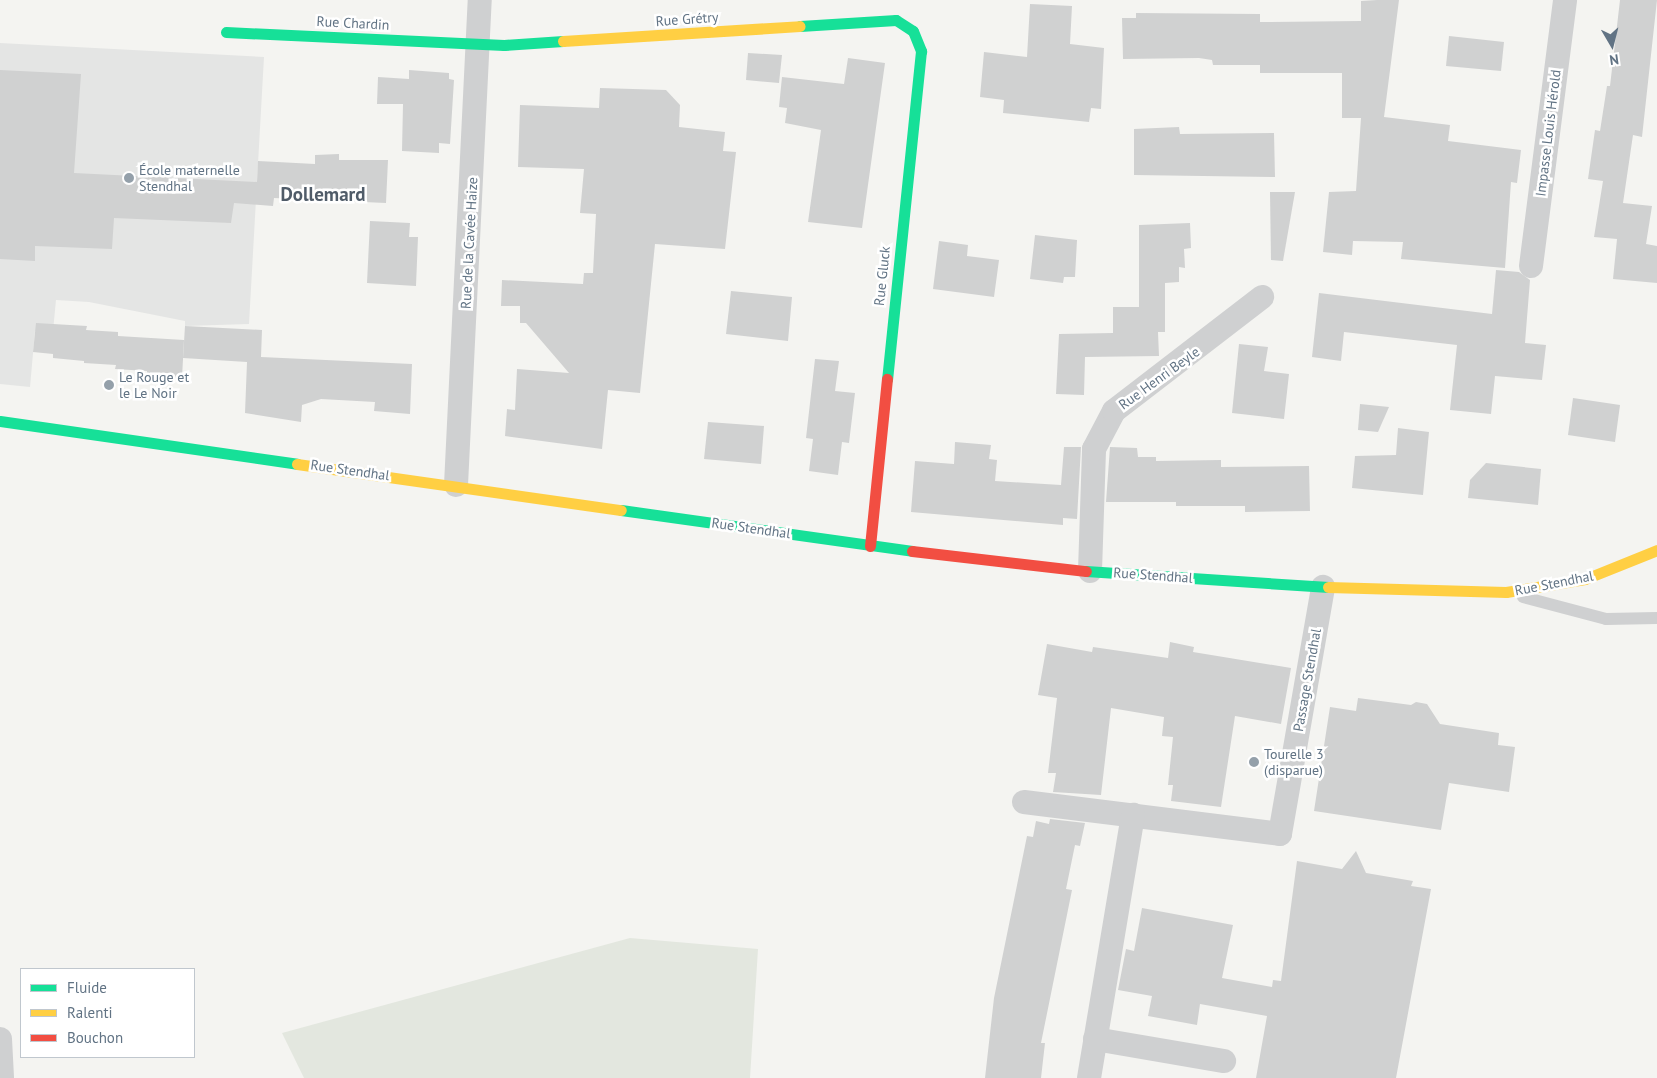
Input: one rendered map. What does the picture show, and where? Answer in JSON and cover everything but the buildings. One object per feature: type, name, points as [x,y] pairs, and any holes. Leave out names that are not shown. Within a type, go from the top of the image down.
[{"type":"street","name":"Rue de la Cavée Haize","points":[[456,485],[480,0]]},
{"type":"street","name":"Impasse Louis Hérold","points":[[1531,266],[1565,0]]},
{"type":"street","name":"Rue Grétry","points":[[479,44],[896,20]]},
{"type":"street","name":"Rue Gluck","points":[[870,546],[922,50],[914,31],[896,20]]},
{"type":"street","name":"Rue Chardin","points":[[226,32],[479,44]]},
{"type":"street","name":"Rue Henri Beyle","points":[[1090,571],[1094,449],[1114,411],[1262,297]]},
{"type":"street","name":"Rue Stendhal","points":[[0,421],[456,485],[870,546],[1090,571],[1322,587],[1506,592],[1585,579],[1657,550]]},
{"type":"street","name":"Passage Stendhal","points":[[1024,802],[1280,834],[1322,587]]},
{"type":"street","points":[[1089,1078],[1133,815]]},
{"type":"street","points":[[0,1039],[2,1078]]},
{"type":"street","points":[[1096,1039],[1224,1061]]},
{"type":"lane","name":"Rue Stendhal","points":[[1506,592],[1606,619],[1657,618]]},
{"type":"shaded area","name":"École maternelle Stendhal","points":[[0,43],[264,57],[249,324],[185,326],[185,321],[89,302],[56,300],[53,331],[35,331],[30,387],[0,384]]},
{"type":"shaded area","points":[[630,938],[758,949],[750,1078],[304,1078],[282,1033]]},
{"type":"traffic: fast","points":[[800,26],[896,20],[913,31],[921,51],[887,379]]},
{"type":"traffic: fast","points":[[226,32],[504,45],[563,41]]},
{"type":"traffic: fast","points":[[0,421],[297,464]]},
{"type":"traffic: fast","points":[[621,510],[912,551]]},
{"type":"traffic: fast","points":[[1086,571],[1328,587]]},
{"type":"traffic: slow","points":[[563,41],[800,26]]},
{"type":"traffic: slow","points":[[297,464],[621,510]]},
{"type":"traffic: slow","points":[[1328,587],[1506,592],[1585,579],[1657,550]]},
{"type":"traffic: jam","points":[[870,546],[887,379]]},
{"type":"traffic: jam","points":[[912,551],[1086,571]]},
{"type":"place","name":"École maternelle Stendhal","points":[[129,178]]},
{"type":"place","name":"Le Rouge et le Le Noir","points":[[109,385]]},
{"type":"place","name":"Tourelle 3 (disparue)","points":[[1254,762]]},
{"type":"district","name":"Dollemard","points":[[323,195]]}]
